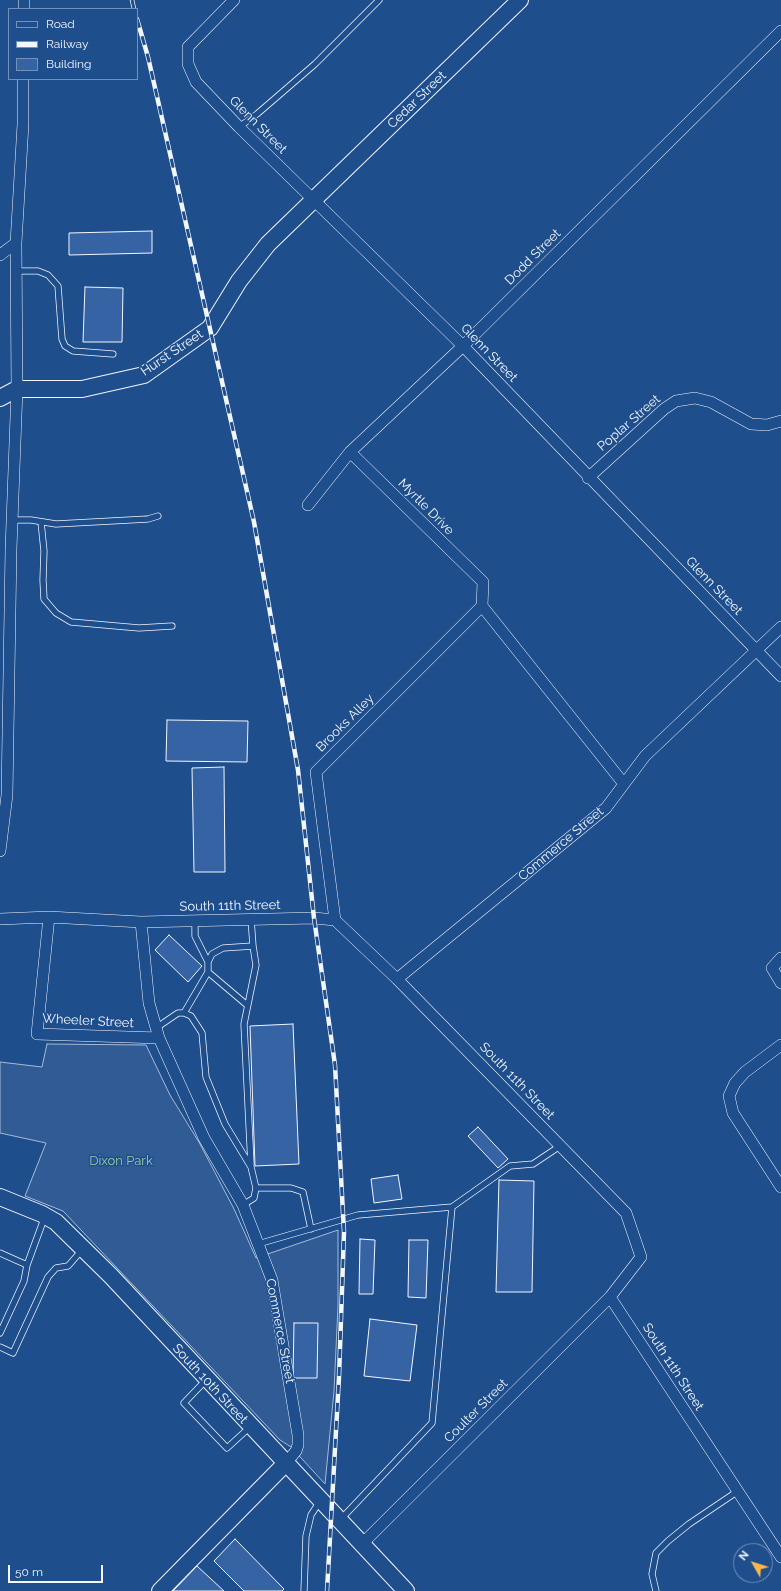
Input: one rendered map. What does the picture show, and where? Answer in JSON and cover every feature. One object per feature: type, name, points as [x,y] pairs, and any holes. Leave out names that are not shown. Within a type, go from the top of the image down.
[{"type":"street","name":"Glenn Street","points":[[234,0],[188,47],[188,64],[196,82],[239,127],[463,346],[588,478],[781,676]]},
{"type":"street","name":"Cedar Street","points":[[314,199],[520,0]]},
{"type":"street","name":"Dodd Street","points":[[308,505],[350,452],[463,346],[781,31]]},
{"type":"street","points":[[0,851],[7,796],[12,520],[17,389],[16,243],[23,124],[23,80]]},
{"type":"street","name":"Hurst Street","points":[[17,389],[82,389],[144,375],[210,328],[239,281],[268,244],[314,199]]},
{"type":"street","points":[[0,255],[16,243]]},
{"type":"street","points":[[0,398],[17,389]]},
{"type":"street","name":"Poplar Street","points":[[588,478],[664,409],[676,401],[696,398],[711,402],[751,424],[767,424],[781,420]]},
{"type":"street","name":"Myrtle Drive","points":[[350,452],[483,582],[482,606]]},
{"type":"street","points":[[482,606],[624,784]]},
{"type":"street","name":"Brooks Alley","points":[[335,920],[316,772],[482,606]]},
{"type":"street","name":"Commerce Street","points":[[397,979],[606,808],[645,756],[758,651],[781,627]]},
{"type":"street","name":"South 11th Street","points":[[0,919],[49,917],[141,922],[314,918],[335,920],[397,979],[626,1213],[641,1257],[610,1297],[781,1557]]},
{"type":"street","name":"Wheeler Street","points":[[49,917],[36,1034],[157,1033]]},
{"type":"street","name":"Commerce Street","points":[[141,922],[149,1004],[157,1033],[204,1138],[243,1206],[272,1280],[298,1435],[298,1445],[296,1451],[285,1464],[160,1591]]},
{"type":"street","points":[[781,958],[772,968],[781,983]]},
{"type":"street","points":[[781,1046],[745,1072],[734,1083],[729,1096],[733,1113],[781,1187]]},
{"type":"street","name":"South 10th Street","points":[[0,1198],[56,1222],[83,1248],[361,1545],[406,1591]]},
{"type":"street","name":"Coulter Street","points":[[361,1545],[610,1297]]},
{"type":"lane","points":[[239,127],[257,114],[315,64],[379,0]]},
{"type":"lane","points":[[16,271],[38,271],[48,275],[58,286],[62,339],[65,346],[73,352],[113,354]]},
{"type":"lane","points":[[12,520],[56,524],[148,519],[158,516]]},
{"type":"lane","points":[[41,522],[44,551],[44,599],[56,613],[71,622],[139,628],[172,626]]},
{"type":"lane","points":[[243,1206],[254,1198],[256,1188],[251,1167],[244,1024],[247,1005],[253,986],[256,965],[251,919]]},
{"type":"lane","points":[[184,1012],[208,972],[208,962],[195,936],[195,921]]},
{"type":"lane","points":[[208,962],[212,954],[223,948],[253,946]]},
{"type":"lane","points":[[208,972],[247,1005]]},
{"type":"lane","points":[[157,1033],[178,1012],[184,1012],[192,1016],[202,1032],[206,1077],[225,1124],[251,1167]]},
{"type":"lane","points":[[258,1244],[358,1216],[452,1207],[510,1166],[533,1164],[560,1146]]},
{"type":"lane","points":[[256,1188],[291,1188],[304,1192],[311,1229]]},
{"type":"lane","points":[[340,1521],[432,1423],[452,1207]]},
{"type":"lane","points":[[0,1333],[2,1325],[24,1281],[27,1265],[45,1216]]},
{"type":"lane","points":[[0,1348],[13,1353],[48,1277],[56,1268],[68,1266],[83,1248]]},
{"type":"lane","points":[[0,1253],[27,1265]]},
{"type":"lane","points":[[207,1380],[184,1403],[227,1448],[250,1426]]},
{"type":"lane","points":[[656,1591],[652,1574],[656,1553],[689,1524],[738,1491]]},
{"type":"lane","points":[[304,1591],[306,1536],[311,1516],[320,1500]]},
{"type":"shaded area","name":"Dixon Park","points":[[47,1044],[146,1045],[170,1095],[200,1144],[234,1209],[256,1258],[338,1230],[338,1306],[334,1391],[325,1484],[291,1447],[280,1440],[63,1211],[25,1196],[46,1143],[0,1133],[0,1062],[42,1067]]},
{"type":"building","points":[[152,231],[152,253],[69,255],[69,233]]},
{"type":"building","points":[[85,287],[123,288],[122,342],[83,342]]},
{"type":"building","points":[[167,720],[248,721],[247,762],[166,761]]},
{"type":"building","points":[[224,767],[225,872],[194,872],[192,768]]},
{"type":"building","points":[[169,935],[202,966],[188,982],[155,950]]},
{"type":"building","points":[[293,1024],[299,1164],[255,1166],[250,1026]]},
{"type":"building","points":[[478,1127],[508,1159],[498,1168],[468,1136]]},
{"type":"building","points":[[398,1175],[402,1199],[374,1203],[371,1179]]},
{"type":"building","points":[[499,1180],[534,1181],[532,1292],[496,1292]]},
{"type":"building","points":[[360,1239],[375,1240],[373,1294],[359,1294]]},
{"type":"building","points":[[409,1240],[428,1240],[426,1298],[408,1297]]},
{"type":"building","points":[[370,1319],[417,1325],[410,1381],[364,1376]]},
{"type":"building","points":[[294,1323],[318,1323],[317,1378],[293,1378]]},
{"type":"building","points":[[235,1539],[284,1589],[282,1591],[244,1591],[214,1561]]},
{"type":"building","points":[[197,1566],[224,1591],[173,1591]]},
{"type":"railway","points":[[132,0],[134,8]]},
{"type":"railway","points":[[138,22],[148,57],[254,522],[298,770],[314,918],[335,1065],[344,1232],[339,1377],[327,1591]]}]
